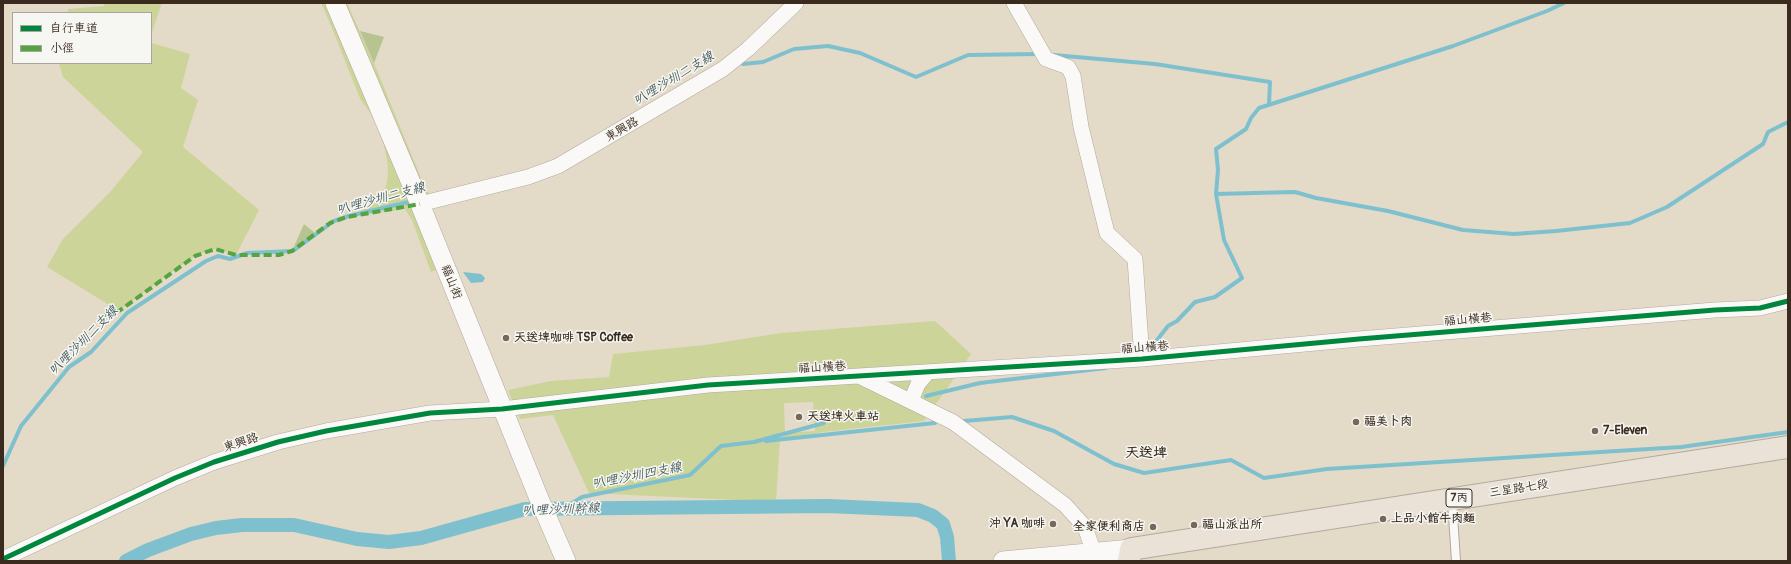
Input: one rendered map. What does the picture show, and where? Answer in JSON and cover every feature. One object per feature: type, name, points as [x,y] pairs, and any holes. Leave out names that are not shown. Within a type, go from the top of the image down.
[{"type":"main road","name":"三星路七段","points":[[1130,555],[1452,499],[1788,447]]},
{"type":"street","name":"福山街","points":[[335,3],[420,204],[502,409],[566,561]]},
{"type":"street","name":"東興路","points":[[420,204],[528,177],[558,166],[723,69],[748,49],[796,3]]},
{"type":"street","points":[[1014,3],[1046,59],[1068,67],[1073,76],[1081,128],[1107,233],[1135,259],[1142,359]]},
{"type":"street","name":"福山橫巷","points":[[502,409],[708,385],[1142,359],[1367,339],[1760,308],[1788,301]]},
{"type":"street","points":[[911,402],[918,384],[928,372]]},
{"type":"street","points":[[860,376],[953,422],[1065,505],[1085,527],[1094,553]]},
{"type":"street","name":"東興路","points":[[3,559],[175,478],[214,462],[278,442],[326,431],[430,413],[502,409]]},
{"type":"street","points":[[1003,561],[1094,553],[1130,555]]},
{"type":"lane","points":[[1452,499],[1456,561]]},
{"type":"green space","points":[[103,3],[162,3],[152,32],[152,12],[67,12],[68,9],[104,6]]},
{"type":"green space","points":[[321,3],[347,3],[374,63],[426,190],[429,193],[434,207],[430,209],[451,263],[431,272],[412,220],[405,209],[347,217],[370,206],[384,192],[388,178],[386,153],[378,128],[359,96]]},
{"type":"green space","points":[[360,31],[384,37],[374,63]]},
{"type":"green space","points":[[152,43],[190,54],[181,88],[198,100],[183,147],[259,210],[236,255],[215,249],[195,256],[119,311],[47,267],[63,239],[111,191],[143,152],[63,77],[59,64],[152,64]]},
{"type":"green space","points":[[304,224],[315,233],[292,251]]},
{"type":"green space","points":[[935,321],[971,354],[924,421],[823,432],[780,440],[776,502],[589,493],[553,415],[520,419],[508,390],[551,381],[609,377],[613,354],[705,345],[781,333]],"holes":[[[813,402],[815,431],[785,433],[784,403]]]},
{"type":"water","points":[[463,272],[481,274],[485,278],[483,282],[471,283]]},
{"type":"waterway","points":[[1216,194],[1218,170],[1216,149],[1246,129],[1251,118],[1259,108],[1453,46],[1547,11],[1564,3]]},
{"type":"waterway","points":[[743,64],[763,62],[794,49],[828,46],[860,53],[916,77],[968,55],[1038,54]]},
{"type":"waterway","points":[[1054,55],[1155,64],[1270,82],[1269,105]]},
{"type":"waterway","points":[[1146,354],[1168,326],[1177,321],[1195,302],[1215,297],[1242,278],[1224,240],[1216,194],[1295,192],[1316,198],[1388,211],[1463,230],[1514,234],[1630,223],[1667,207],[1763,144],[1768,132],[1788,122]]},
{"type":"waterway","name":"叭哩沙圳二支線","points":[[3,466],[21,426],[69,367],[91,352],[127,313],[206,261],[218,256],[230,259],[247,253],[293,251],[334,221],[413,201]]},
{"type":"waterway","name":"叭哩沙圳四支線","points":[[926,396],[980,383],[1106,368]]},
{"type":"waterway","points":[[964,421],[1012,417],[1054,431],[1114,464],[1144,473],[1231,460],[1264,478],[1327,469],[1681,447],[1788,432]]},
{"type":"waterway","name":"叭哩沙圳四支線","points":[[563,509],[582,497],[690,475],[721,446],[754,442],[824,423]]},
{"type":"waterway","points":[[766,441],[935,423]]},
{"type":"waterway","name":"叭哩沙圳幹線","points":[[126,561],[148,550],[191,534],[216,528],[242,525],[294,525],[357,539],[389,542],[421,538],[525,509],[828,506],[918,510],[933,516],[943,524],[947,537],[949,561]]},
{"type":"marked path","points":[[104,315],[119,311],[195,256],[215,249],[236,255],[279,255],[292,251],[330,223],[347,217],[420,204]]},
{"type":"cycle path","points":[[3,559],[175,478],[214,462],[278,442],[326,431],[430,413],[502,409],[708,385],[1142,359],[1359,339],[1715,310],[1760,308],[1788,301]]},
{"type":"place","name":"天送埤咖啡 TSP Coffee","points":[[506,338]]},
{"type":"place","name":"天送埤火車站","points":[[799,417]]},
{"type":"place","name":"福美卜肉","points":[[1356,422]]},
{"type":"place","name":"7-Eleven","points":[[1595,431]]},
{"type":"place","name":"上品小館牛肉麵","points":[[1383,519]]},
{"type":"place","name":"沖 YA 咖啡","points":[[1053,524]]},
{"type":"place","name":"福山派出所","points":[[1194,525]]},
{"type":"place","name":"全家便利商店","points":[[1153,527]]},
{"type":"district","name":"天送埤","points":[[1146,453]]}]
